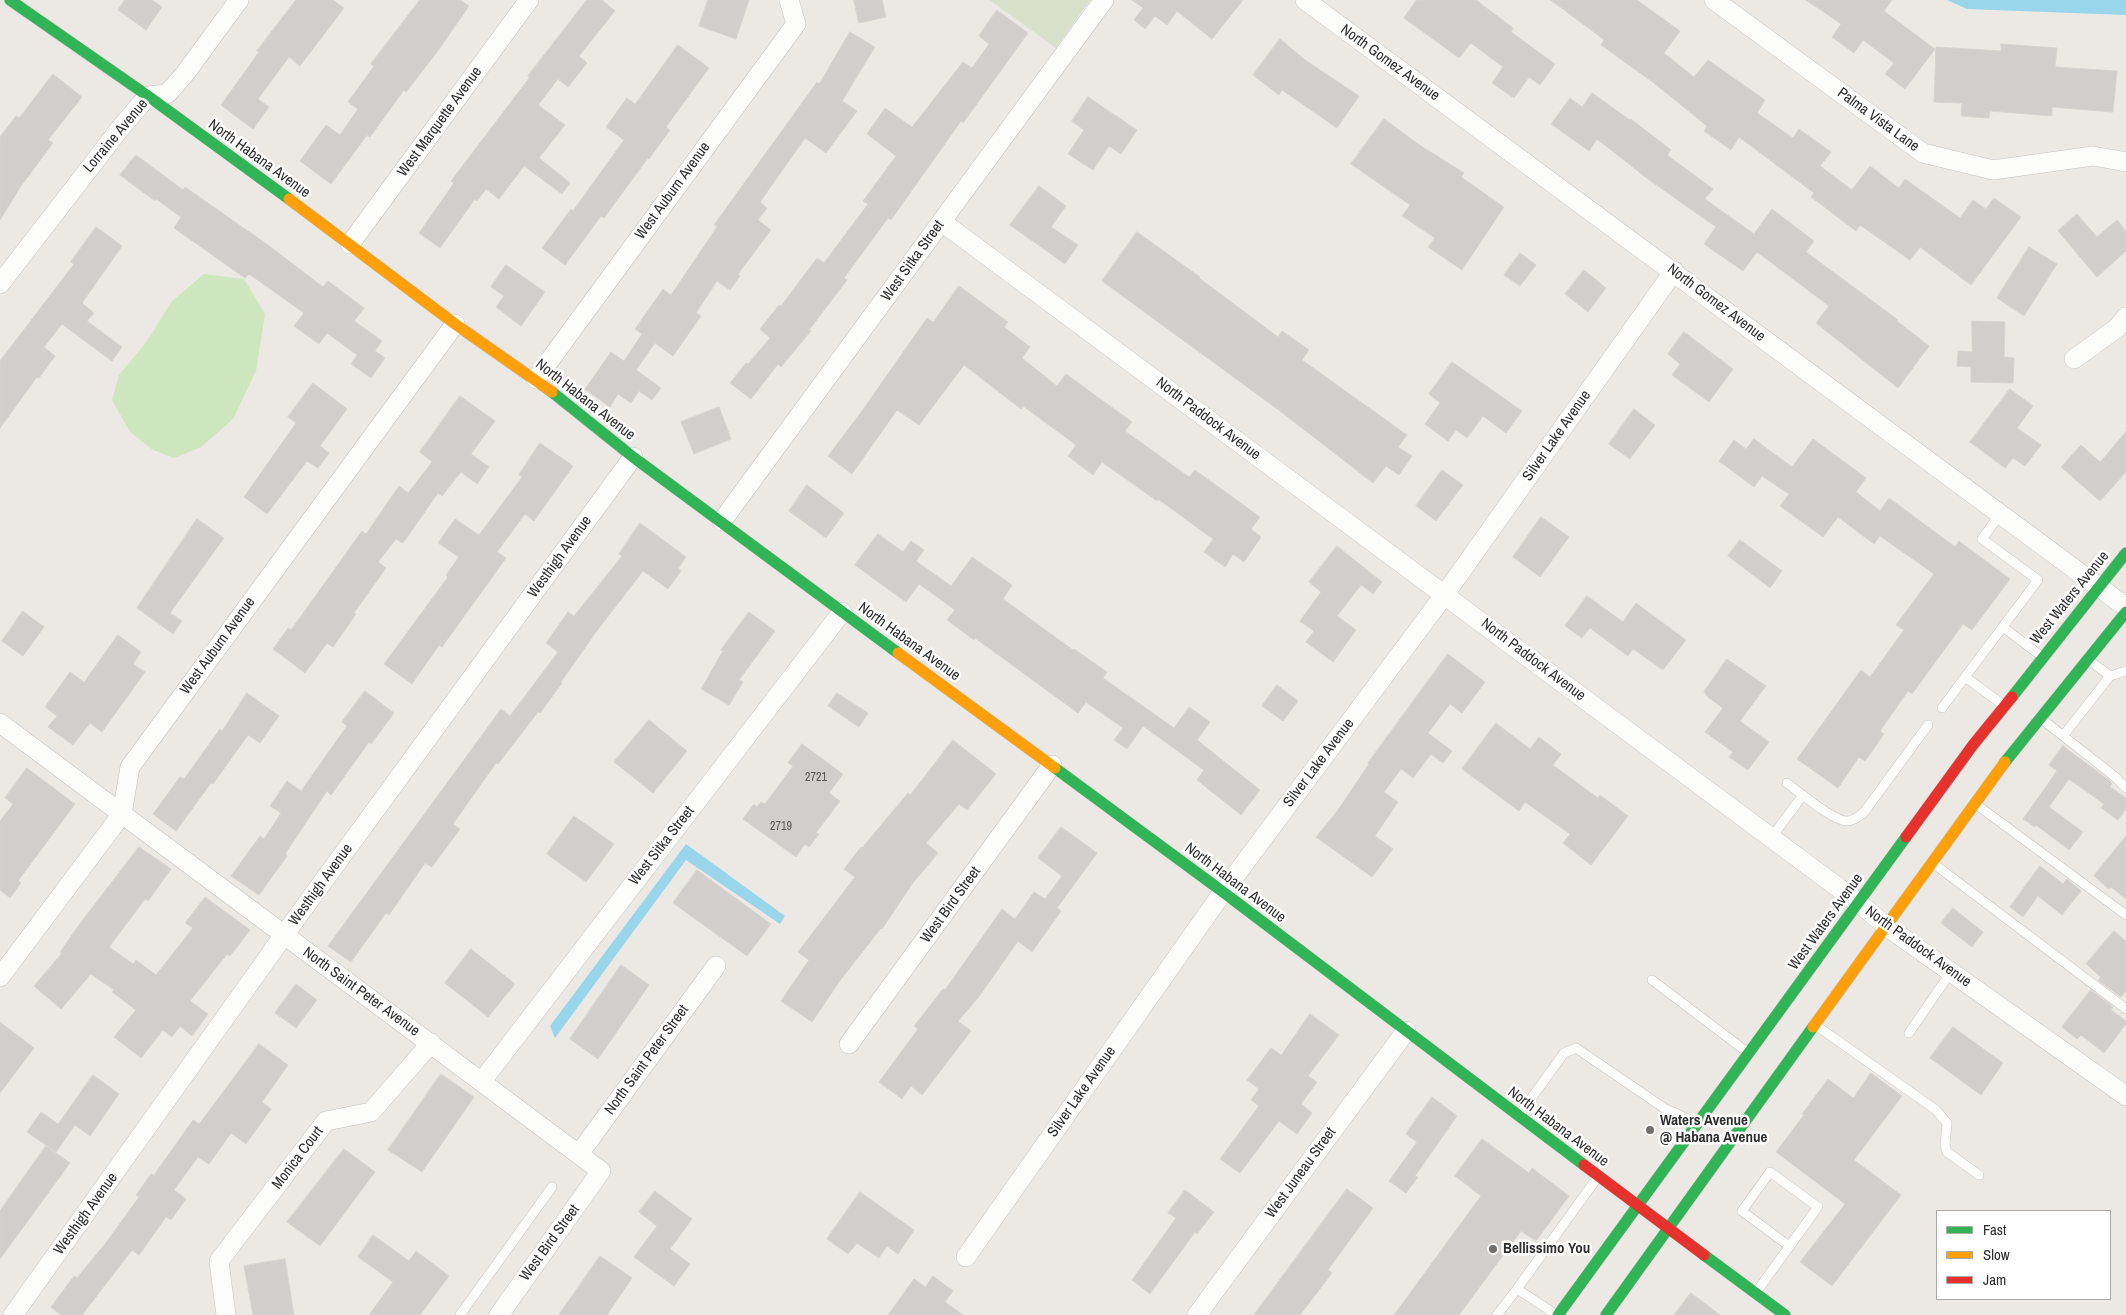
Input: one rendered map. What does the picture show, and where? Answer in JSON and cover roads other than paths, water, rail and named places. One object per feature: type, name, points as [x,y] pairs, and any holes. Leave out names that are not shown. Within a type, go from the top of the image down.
[{"type":"street","name":"North Habana Avenue","points":[[10,0],[148,96],[350,244],[455,324],[536,379],[633,457],[1223,892],[1518,1116],[1785,1315]]},
{"type":"street","name":"Lorraine Avenue","points":[[0,284],[122,126],[148,96],[168,94],[239,0]]},
{"type":"street","name":"West Marquette Avenue","points":[[350,244],[529,0]]},
{"type":"street","name":"West Auburn Avenue","points":[[536,379],[796,24],[789,0]]},
{"type":"street","name":"West Sitka Street","points":[[722,521],[1104,0]]},
{"type":"street","name":"North Gomez Avenue","points":[[1304,0],[1674,271],[2126,607]]},
{"type":"street","name":"Palma Vista Lane","points":[[1714,0],[1923,153],[1993,170],[2093,156],[2126,162]]},
{"type":"street","name":"North Paddock Avenue","points":[[942,222],[1445,594],[1859,903],[1886,926],[2126,1096]]},
{"type":"street","name":"Silver Lake Avenue","points":[[966,1257],[1223,892],[1445,594],[1674,271]]},
{"type":"street","points":[[2074,359],[2117,328],[2126,316]]},
{"type":"street","name":"West Auburn Avenue","points":[[0,977],[122,814],[130,767],[455,324]]},
{"type":"street","name":"Westhigh Avenue","points":[[13,1315],[284,935],[633,457]]},
{"type":"street","name":"West Waters Avenue","points":[[1558,1315],[1973,745],[2126,553]]},
{"type":"street","name":"West Sitka Street","points":[[482,1081],[842,612]]},
{"type":"street","points":[[1606,1315],[1974,804],[2040,718],[2126,612]]},
{"type":"street","name":"North Saint Peter Avenue","points":[[0,724],[601,1171]]},
{"type":"street","name":"West Bird Street","points":[[850,1044],[1052,765]]},
{"type":"street","name":"North Saint Peter Street","points":[[579,1154],[716,966]]},
{"type":"street","name":"West Juneau Street","points":[[1197,1315],[1406,1031]]},
{"type":"street","name":"Monica Court","points":[[226,1315],[219,1261],[326,1121],[371,1112],[431,1043]]},
{"type":"street","name":"West Bird Street","points":[[498,1315],[601,1171]]},
{"type":"lane","points":[[1942,708],[2038,580],[1982,539],[2000,514]]},
{"type":"lane","points":[[2003,628],[2042,657]]},
{"type":"lane","points":[[2088,659],[2110,676]]},
{"type":"lane","points":[[2063,736],[2110,676],[2126,671]]},
{"type":"lane","points":[[1965,677],[2004,706]]},
{"type":"lane","points":[[2040,718],[2114,776],[2126,788]]},
{"type":"lane","points":[[1787,783],[1836,818],[1846,821],[1858,818],[1865,812],[1928,724]]},
{"type":"lane","points":[[1772,838],[1803,794]]},
{"type":"lane","points":[[1974,804],[2126,915]]},
{"type":"lane","points":[[1932,862],[2126,1010]]},
{"type":"lane","points":[[1910,1033],[1951,972]]},
{"type":"lane","points":[[1652,980],[1749,1054]]},
{"type":"lane","points":[[1815,1025],[1936,1110],[1947,1123],[1945,1145],[1947,1152],[1979,1175]]},
{"type":"lane","points":[[1518,1116],[1564,1053],[1576,1048],[1664,1108],[1698,1124]]},
{"type":"lane","points":[[1756,1293],[1818,1207],[1770,1172],[1742,1211],[1789,1246]]},
{"type":"lane","points":[[1497,1315],[1598,1175]]},
{"type":"lane","points":[[460,1315],[552,1187]]},
{"type":"lane","points":[[1516,1289],[1558,1315]]},
{"type":"water","points":[[1947,0],[2126,0],[2126,15],[1967,9]]},
{"type":"water","points":[[686,844],[785,916],[780,924],[686,860],[555,1038],[550,1026]]},
{"type":"place","name":"Waters Avenue @ Habana Avenue","points":[[1650,1130]]},
{"type":"place","name":"Bellissimo You","points":[[1493,1249]]}]
